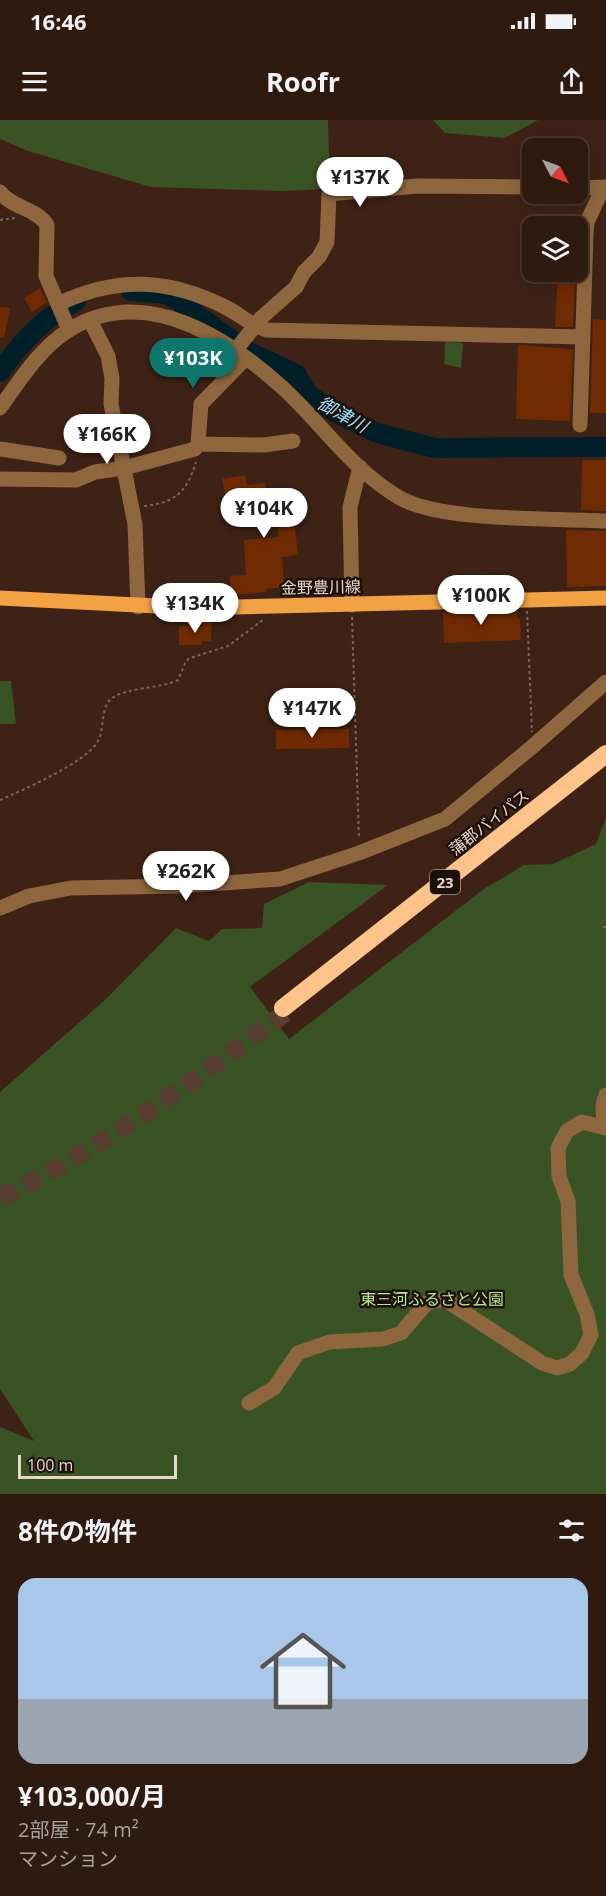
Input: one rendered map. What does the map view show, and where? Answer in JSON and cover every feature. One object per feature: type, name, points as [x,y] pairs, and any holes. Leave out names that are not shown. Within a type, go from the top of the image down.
[{"type":"highway","name":"蒲郡バイパス","points":[[606,754],[284,1010],[606,763]]},
{"type":"main road","name":"金野豊川線","points":[[0,598],[138,607],[352,605],[606,598]]},
{"type":"street","points":[[0,479],[76,480],[95,472],[124,468],[195,449],[198,444],[201,404],[239,352],[253,328],[296,286],[304,272],[320,257],[327,242],[329,194],[417,186],[522,187]]},
{"type":"street","points":[[580,425],[587,222],[604,187],[588,188]]},
{"type":"street","points":[[0,192],[5,199],[39,216],[48,225],[45,268],[68,328]]},
{"type":"street","points":[[58,304],[86,290],[111,284],[160,285],[201,297],[230,309],[253,328],[267,330],[582,337]]},
{"type":"street","points":[[0,408],[35,360],[68,328],[113,313],[155,314],[207,332],[239,352],[284,389],[322,432],[360,467],[399,498],[424,509],[455,513],[606,521]]},
{"type":"street","points":[[90,320],[108,356],[112,378],[111,404],[135,524],[138,607]]},
{"type":"street","points":[[198,444],[264,445],[293,441]]},
{"type":"street","points":[[0,449],[58,458]]},
{"type":"street","points":[[352,605],[350,507],[360,467]]},
{"type":"street","points":[[0,908],[29,896],[71,888],[180,886],[280,879],[359,853],[445,819],[532,747],[606,681]]},
{"type":"street","points":[[249,1403],[274,1388],[298,1353],[329,1342],[383,1339],[401,1333],[427,1303],[444,1299],[542,1363],[557,1368],[570,1364],[582,1353],[591,1335],[587,1314],[571,1275],[568,1201],[559,1176],[558,1148],[567,1131],[582,1122],[605,1127],[603,1105],[606,1095]]},
{"type":"path","points":[[144,506],[172,500],[186,483],[195,465],[198,444]]},
{"type":"path","points":[[527,599],[532,747]]},
{"type":"path","points":[[352,605],[359,853]]},
{"type":"path","points":[[0,800],[64,769],[94,747],[101,733],[106,705],[115,696],[178,680],[186,661],[234,642],[262,622],[275,606]]},
{"type":"green space","points":[[0,120],[328,120],[330,189],[283,191],[151,187],[28,151],[0,139]]},
{"type":"green space","points":[[433,120],[538,120],[505,138],[445,133]]},
{"type":"green space","points":[[445,342],[463,343],[461,368],[444,364]]},
{"type":"green space","points":[[0,681],[11,681],[16,724],[0,724]]},
{"type":"green space","name":"東三河ふるさと公園","points":[[606,818],[606,1494],[0,1494],[0,1427],[34,1441],[0,1389],[0,1092],[106,999],[176,928],[209,941],[222,929],[262,928],[264,904],[309,882],[388,885],[250,987],[289,1039],[484,889],[524,865],[553,864],[596,844]]},
{"type":"building","points":[[557,282],[575,282],[573,327],[555,327]]},
{"type":"building","points":[[40,288],[47,302],[32,312],[24,298]]},
{"type":"building","points":[[0,307],[10,308],[4,338],[0,337]]},
{"type":"building","points":[[593,319],[606,320],[606,413],[590,413]]},
{"type":"building","points":[[518,345],[573,349],[570,421],[516,419]]},
{"type":"building","points":[[582,460],[606,460],[606,511],[581,510]]},
{"type":"building","points":[[245,475],[247,485],[265,483],[266,496],[291,493],[298,555],[282,557],[284,587],[267,589],[267,592],[231,595],[230,576],[246,575],[244,540],[279,537],[277,518],[260,520],[258,500],[244,501],[244,492],[225,495],[222,479]]},
{"type":"building","points":[[566,530],[606,531],[606,586],[567,587]]},
{"type":"building","points":[[517,610],[521,640],[444,643],[443,612]]},
{"type":"building","points":[[202,622],[212,622],[211,641],[202,641],[202,645],[179,645],[179,626],[202,626]]},
{"type":"building","points":[[349,729],[349,748],[276,749],[276,730]]},
{"type":"waterway","name":"御津川","points":[[131,291],[166,294],[177,300],[247,351],[296,374],[308,394],[334,412],[377,433],[435,448],[606,447]]},
{"type":"waterway","name":"御津川","points":[[0,372],[16,350],[43,323],[76,301]]},
{"type":"tunnel","points":[[0,1198],[75,1158],[147,1112],[285,1013]]}]
